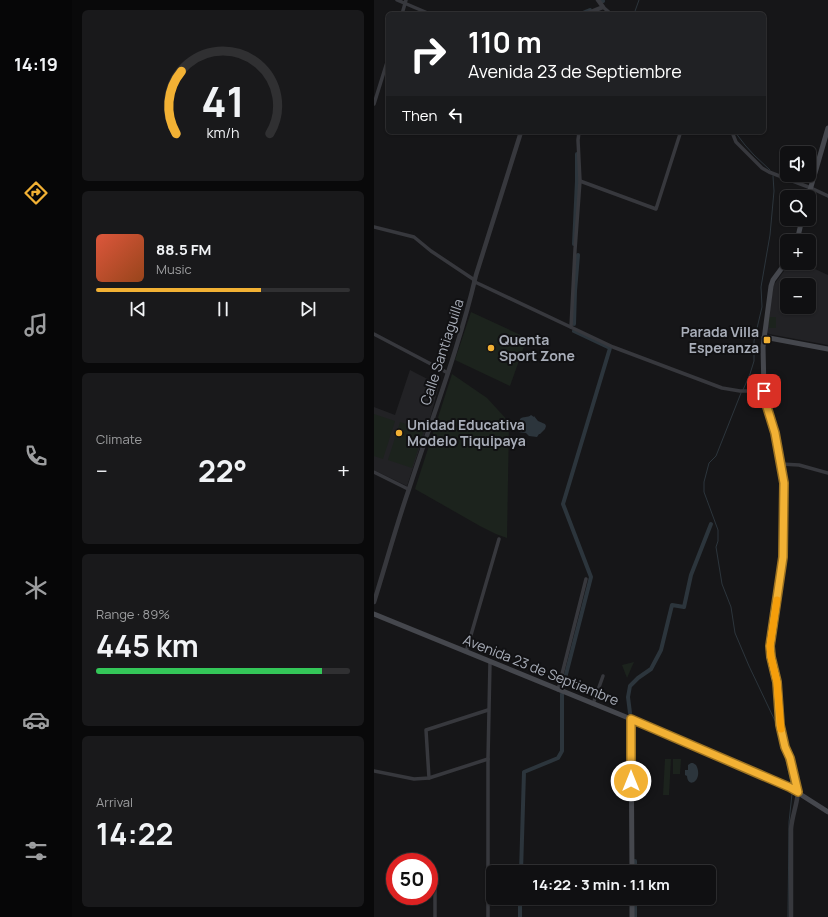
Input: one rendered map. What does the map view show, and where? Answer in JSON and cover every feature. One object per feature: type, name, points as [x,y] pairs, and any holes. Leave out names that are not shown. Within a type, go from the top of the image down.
[{"type":"main road","points":[[811,188],[828,128]]},
{"type":"main road","points":[[780,270],[773,280],[771,286],[763,347],[764,391],[775,433],[784,483],[783,557],[770,646],[777,682],[780,725],[785,747],[790,758],[796,791]]},
{"type":"main road","points":[[764,337],[828,349]]},
{"type":"main road","name":"Avenida 23 de Septiembre","points":[[374,614],[631,719],[789,787],[828,812]]},
{"type":"main road","points":[[631,719],[632,865]]},
{"type":"main road","points":[[632,905],[632,917]]},
{"type":"street","points":[[397,0],[406,2],[426,12]]},
{"type":"street","points":[[598,0],[609,12]]},
{"type":"street","points":[[403,12],[406,2]]},
{"type":"street","points":[[591,12],[603,7]]},
{"type":"street","points":[[374,104],[386,65]]},
{"type":"street","name":"Calle Santiaguilla","points":[[374,602],[408,489],[462,331],[475,282],[520,134]]},
{"type":"street","points":[[571,327],[580,181],[579,134]]},
{"type":"street","points":[[580,181],[656,209],[680,134]]},
{"type":"street","points":[[733,134],[736,142],[762,168],[828,196]]},
{"type":"street","points":[[374,227],[414,237],[431,251],[473,279],[475,282],[612,347],[722,388],[741,391],[764,391]]},
{"type":"street","points":[[374,334],[448,373]]},
{"type":"street","points":[[781,464],[800,465],[828,473]]},
{"type":"street","points":[[374,472],[408,489]]},
{"type":"street","points":[[466,652],[499,540]]},
{"type":"street","points":[[558,690],[586,579]]},
{"type":"street","points":[[488,917],[488,710],[490,662]]},
{"type":"street","points":[[593,704],[603,676]]},
{"type":"street","points":[[429,778],[426,730],[488,710]]},
{"type":"street","points":[[374,771],[414,779],[429,778],[488,759]]},
{"type":"street","points":[[791,917],[791,829],[796,805],[796,791]]},
{"type":"street","points":[[434,905],[434,917]]},
{"type":"shaded area","points":[[816,269],[828,275],[828,345],[769,334],[767,332],[773,286],[785,270]]},
{"type":"shaded area","name":"Quenta Sport Zone","points":[[471,312],[527,338],[510,386],[455,360]]},
{"type":"shaded area","points":[[769,317],[776,317],[776,328],[769,328]]},
{"type":"shaded area","name":"Unidad Educativa Modelo Tiquipaya","points":[[410,370],[439,385],[431,415],[407,486],[374,470],[374,407],[395,415]]},
{"type":"shaded area","points":[[452,374],[487,398],[509,422],[507,538],[480,526],[415,489]]},
{"type":"shaded area","points":[[374,414],[395,421],[383,459],[374,456]]},
{"type":"shaded area","points":[[531,415],[546,426],[537,437],[518,432],[520,419]]},
{"type":"shaded area","points":[[400,422],[424,430],[412,468],[388,460]]},
{"type":"shaded area","points":[[634,662],[627,678],[622,665]]},
{"type":"shaded area","points":[[665,759],[671,759],[669,795],[663,795]]},
{"type":"shaded area","points":[[673,759],[681,759],[680,774],[673,774]]},
{"type":"shaded area","points":[[691,763],[696,765],[698,770],[697,779],[692,783],[685,775],[685,770],[688,770],[688,765]]},
{"type":"waterway","points":[[635,12],[639,0]]},
{"type":"waterway","points":[[585,12],[590,10]]},
{"type":"waterway","points":[[737,134],[754,155],[770,170]]},
{"type":"waterway","points":[[574,244],[577,154]]},
{"type":"waterway","points":[[743,390],[754,361],[754,341],[762,307],[761,287],[770,235],[774,191],[773,176]]},
{"type":"waterway","points":[[574,324],[578,255]]},
{"type":"waterway","points":[[563,686],[591,577],[563,504],[610,348],[574,331]]},
{"type":"waterway","points":[[741,393],[716,456],[709,463],[704,482],[704,492],[718,530],[718,541],[716,547],[722,584],[731,607],[735,633],[777,725]]},
{"type":"waterway","points":[[630,713],[628,697],[630,686],[651,669],[661,650],[672,605],[684,607],[691,575],[711,524]]},
{"type":"waterway","points":[[521,865],[524,772],[558,758],[562,751],[562,694]]},
{"type":"waterway","points":[[784,751],[791,783]]},
{"type":"waterway","points":[[788,917],[789,822],[792,794]]},
{"type":"waterway","points":[[520,905],[520,917]]},
{"type":"waterway","points":[[635,905],[635,917]]},
{"type":"slow traffic","points":[[777,600],[770,646],[777,682],[781,729]]},
{"type":"place","name":"Parada Villa Esperanza","points":[[767,340]]},
{"type":"place","name":"Quenta Sport Zone","points":[[491,348]]},
{"type":"place","name":"Unidad Educativa Modelo Tiquipaya","points":[[399,433]]},
{"type":"route","points":[[631,781],[631,719],[798,792],[780,725],[777,682],[770,646],[783,557],[784,483],[775,433],[764,391]]}]
